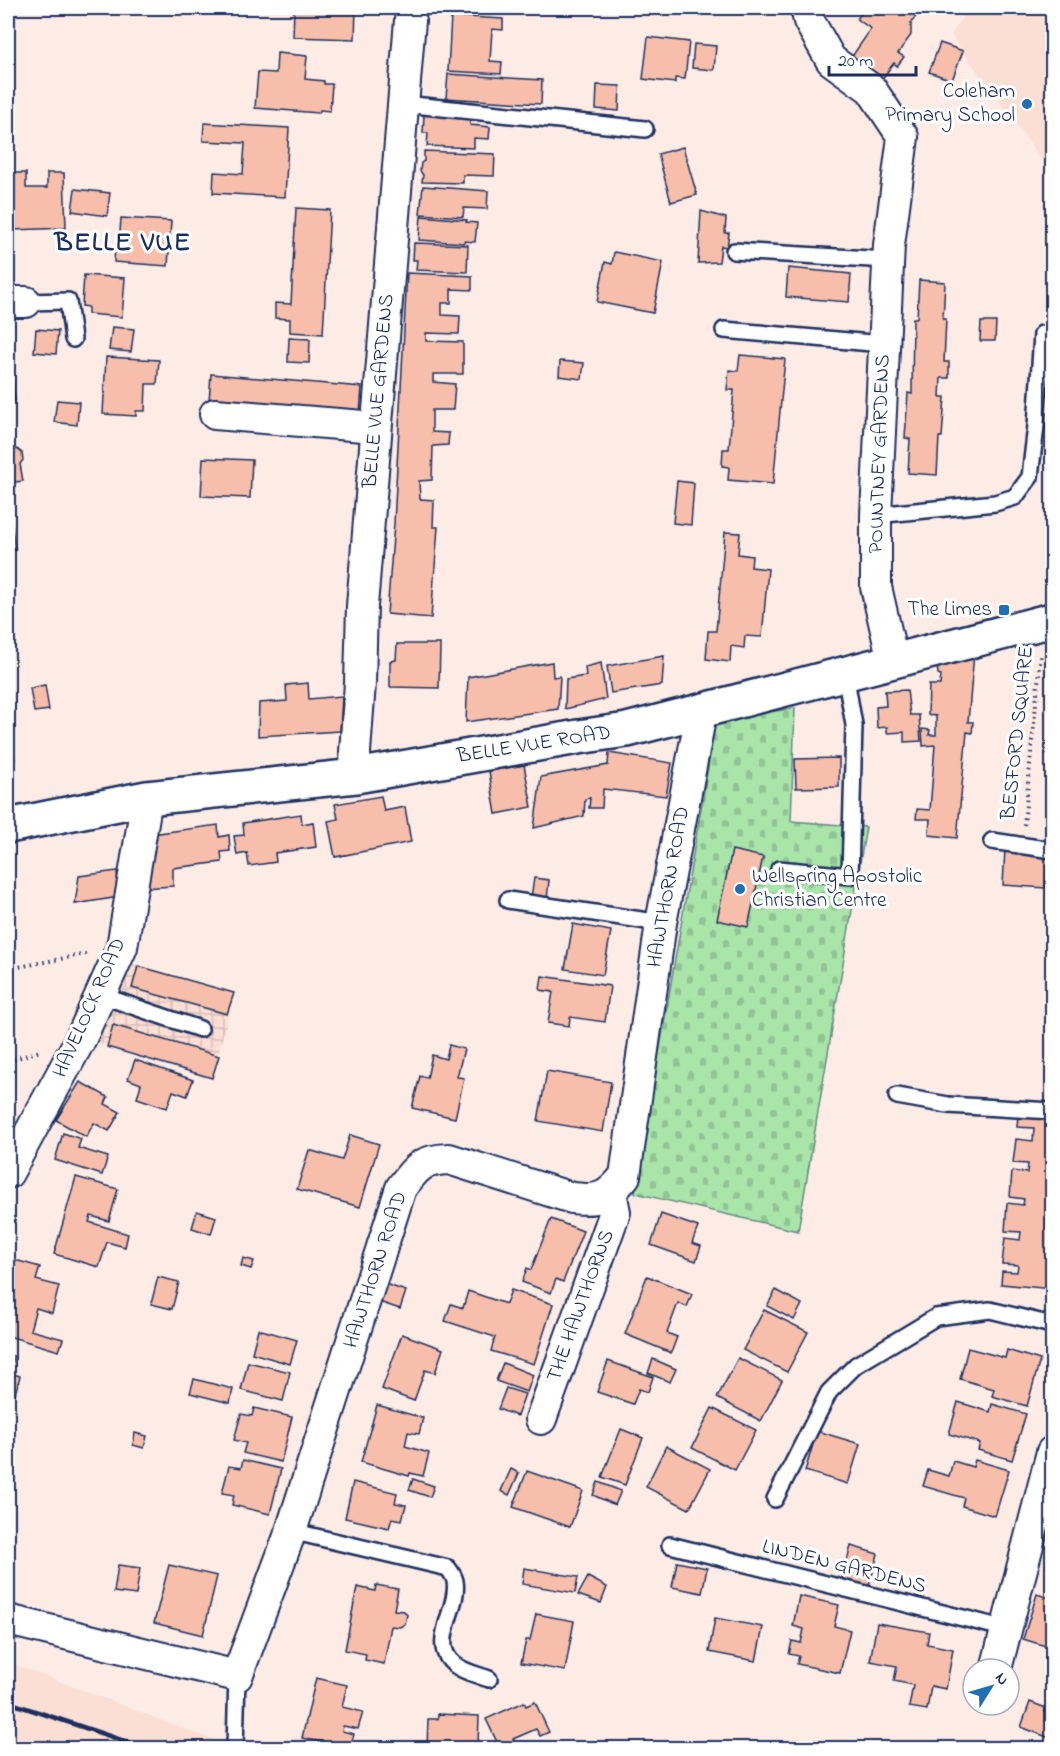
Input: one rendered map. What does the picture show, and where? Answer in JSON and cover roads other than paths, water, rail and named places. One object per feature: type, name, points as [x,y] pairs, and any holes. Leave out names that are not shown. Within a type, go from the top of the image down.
[{"type":"street","name":"BELLE VUE GARDENS","points":[[356,776],[355,752],[362,606],[411,8]]},
{"type":"street","points":[[806,8],[809,21],[831,60],[870,89],[903,137],[888,253]]},
{"type":"street","name":"POUNTNEY GARDENS","points":[[888,253],[876,515],[876,587],[893,661]]},
{"type":"street","points":[[215,414],[376,427]]},
{"type":"street","name":"BELLE VUE ROAD","points":[[8,826],[147,798],[356,776],[627,730],[1048,621]]},
{"type":"street","name":"HAWTHORN ROAD","points":[[237,1676],[291,1531],[401,1188],[413,1171],[430,1160],[449,1159],[572,1198],[592,1200],[611,1193],[625,1176],[661,923],[699,724],[696,711]]},
{"type":"street","name":"HAVELOCK ROAD","points":[[8,1173],[81,1038],[122,947],[147,798]]},
{"type":"street","name":"THE HAWTHORNS","points":[[541,1419],[615,1212],[611,1193]]},
{"type":"street","points":[[999,1657],[1053,1452]]},
{"type":"street","points":[[8,1620],[237,1676]]},
{"type":"lane","points":[[404,105],[645,129]]},
{"type":"lane","points":[[734,251],[888,253]]},
{"type":"lane","points":[[17,302],[68,301],[73,339]]},
{"type":"lane","points":[[724,330],[883,344]]},
{"type":"lane","points":[[876,515],[995,503],[1015,497],[1030,477],[1042,334]]},
{"type":"lane","points":[[779,869],[850,876],[854,725],[845,673]]},
{"type":"lane","points":[[992,842],[1053,850]]},
{"type":"lane","points":[[508,900],[661,923]]},
{"type":"lane","points":[[100,995],[200,1029]]},
{"type":"lane","points":[[897,1096],[948,1105],[1053,1111]]},
{"type":"lane","points":[[775,1499],[829,1392],[856,1365],[936,1317],[990,1310],[1053,1325]]},
{"type":"lane","points":[[291,1531],[448,1568],[455,1580],[455,1594],[443,1644],[446,1657],[456,1666],[489,1679]]},
{"type":"lane","name":"LINDEN GARDENS","points":[[670,1545],[1007,1629]]},
{"type":"lane","points":[[236,1745],[237,1676]]},
{"type":"railway","points":[[8,1702],[145,1748]]},
{"type":"place","name":"Coleham Primary School","points":[[1027,104]]},
{"type":"place","name":"The Limes","points":[[1004,610]]},
{"type":"place","name":"Wellspring Apostolic Christian Centre","points":[[740,889]]},
{"type":"district","name":"BELLE VUE","points":[[123,243]]}]
